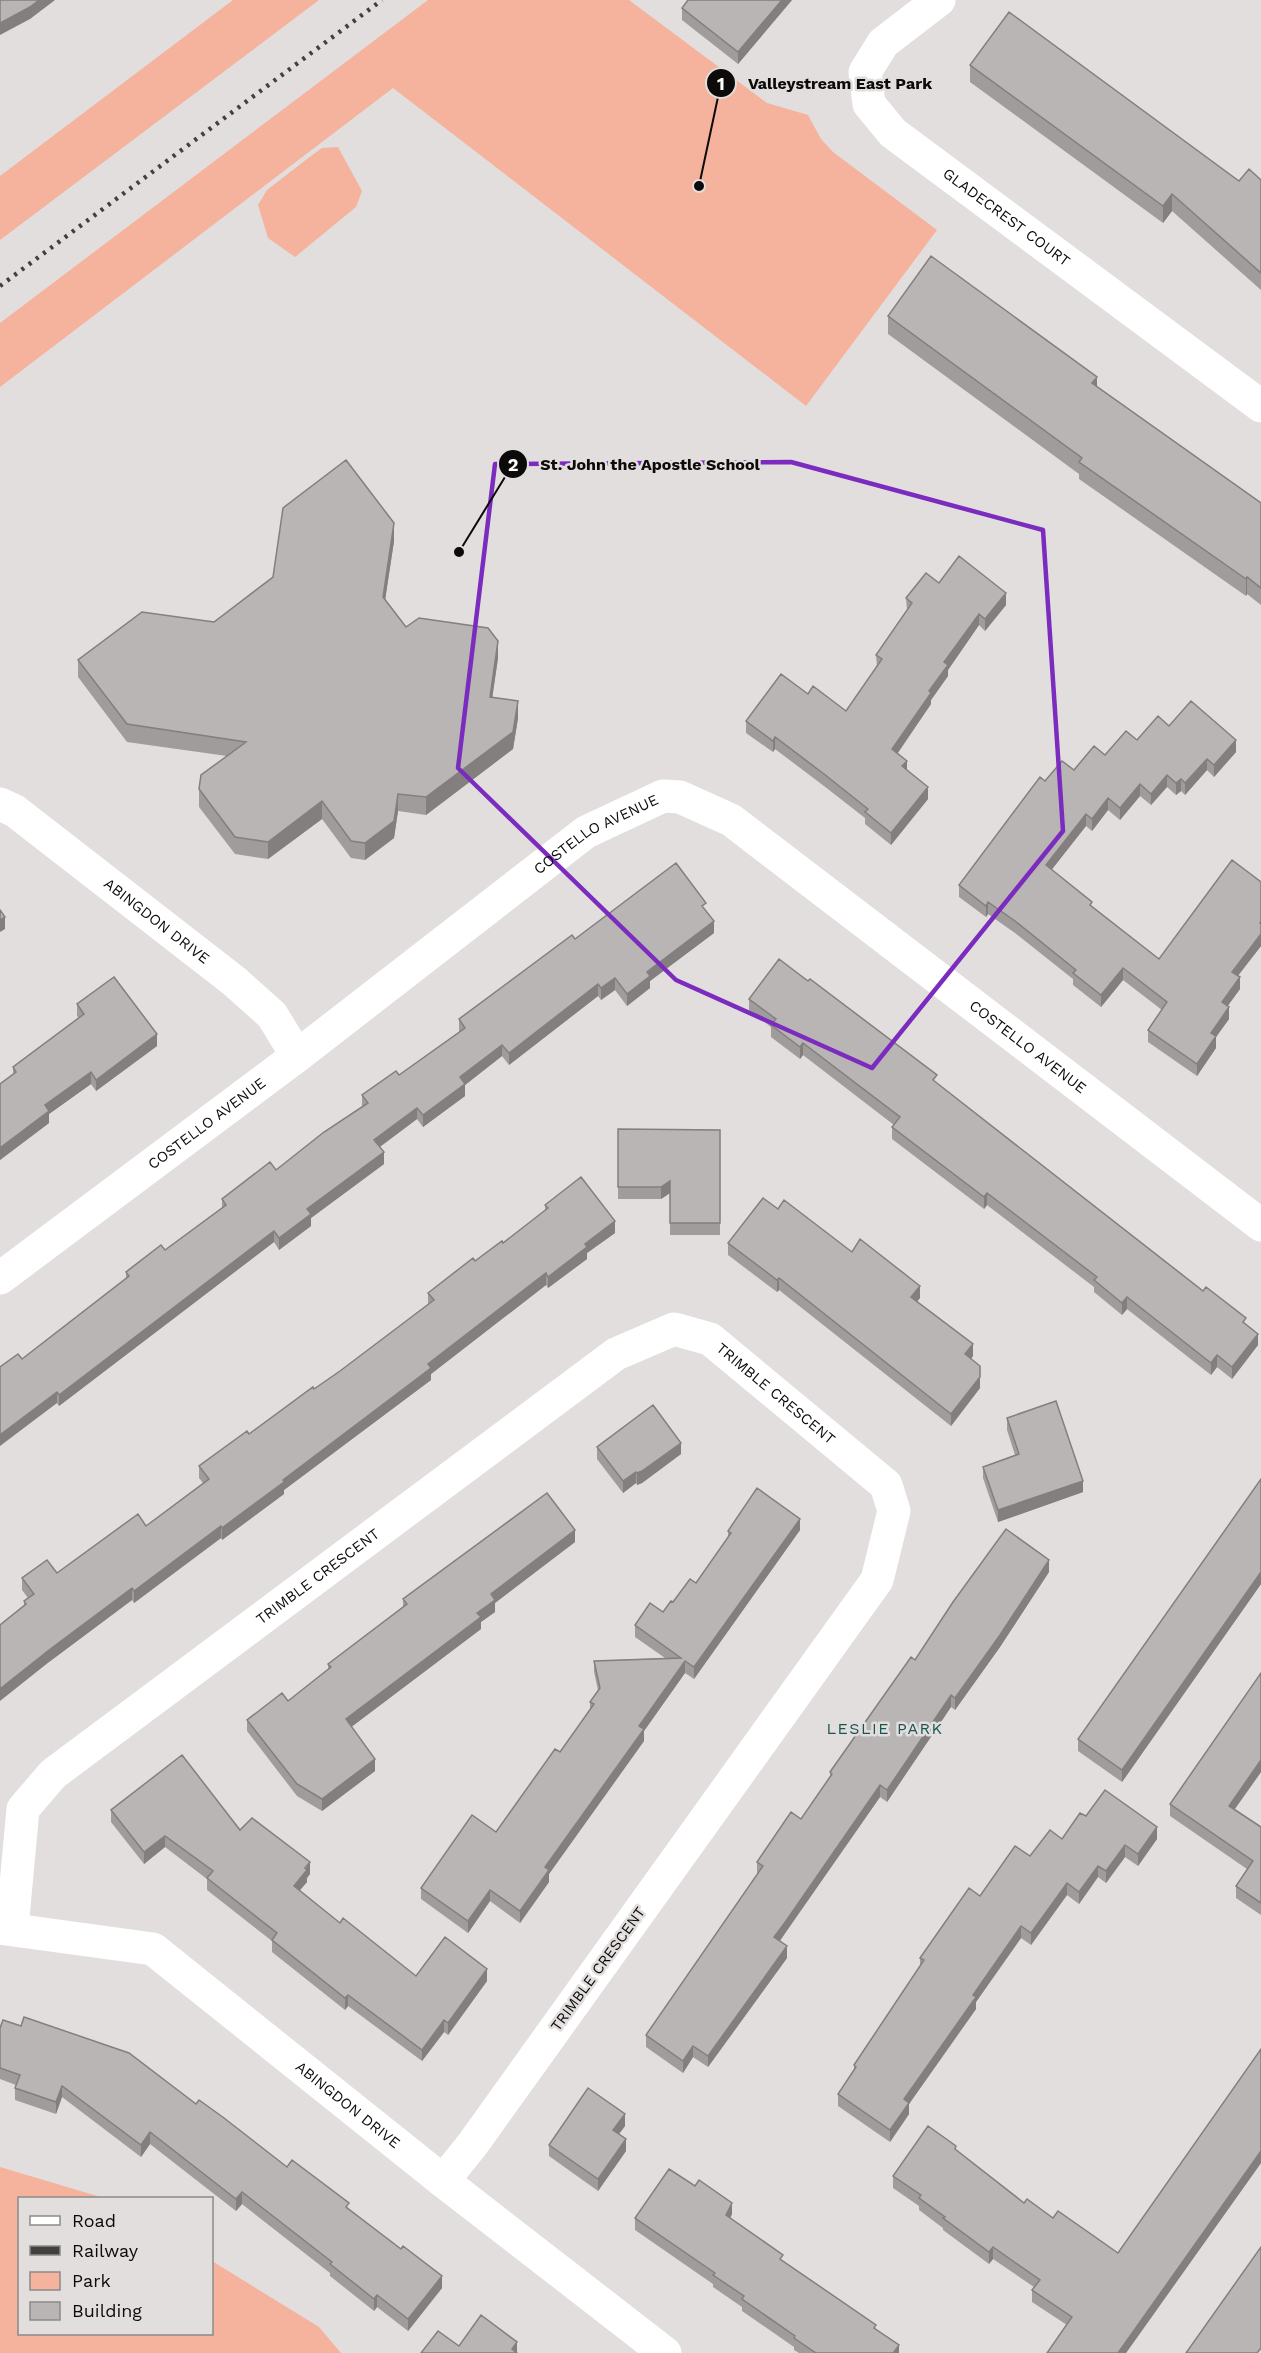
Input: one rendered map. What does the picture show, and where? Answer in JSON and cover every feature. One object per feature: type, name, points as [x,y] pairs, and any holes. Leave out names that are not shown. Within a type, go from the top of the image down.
[{"type":"street","name":"GLADECREST COURT","points":[[939,0],[882,43],[865,72],[869,104],[893,133],[1261,406]]},
{"type":"street","name":"COSTELLO AVENUE","points":[[0,1278],[297,1056],[586,832],[663,796],[680,797],[731,820],[1261,1225]]},
{"type":"street","name":"ABINGDON DRIVE","points":[[0,804],[15,811],[234,981],[272,1015],[297,1056]]},
{"type":"street","name":"TRIMBLE CRESCENT","points":[[6,1928],[23,1809],[52,1774],[616,1354],[674,1329],[710,1339],[886,1485],[894,1511],[878,1580],[486,2126],[443,2181]]},
{"type":"street","name":"ABINGDON DRIVE","points":[[6,1928],[153,1949],[443,2181],[665,2353]]},
{"type":"highlighted area","points":[[791,462],[1043,530],[1063,831],[872,1068],[676,980],[458,768],[495,464]]},
{"type":"green space","points":[[233,0],[319,0],[0,240],[0,176]]},
{"type":"green space","points":[[428,0],[629,0],[767,103],[808,115],[821,139],[833,152],[937,230],[806,406],[393,88],[0,387],[0,323]]},
{"type":"green space","points":[[338,147],[362,191],[356,207],[295,257],[268,238],[258,205],[267,190],[322,148]]},
{"type":"green space","points":[[0,2167],[101,2197],[18,2197],[18,2335],[213,2335],[213,2262],[319,2327],[341,2353],[0,2353]]},
{"type":"building","points":[[0,0],[39,0],[0,23]]},
{"type":"building","points":[[688,0],[782,0],[738,52],[682,8]]},
{"type":"building","points":[[1009,12],[1239,181],[1249,169],[1261,180],[1261,273],[1172,194],[1163,206],[970,65]]},
{"type":"building","points":[[931,256],[1097,377],[1092,383],[1261,503],[1261,588],[1079,462],[1082,458],[888,316]]},
{"type":"building","points":[[346,460],[394,523],[383,597],[406,627],[419,618],[488,628],[498,641],[490,697],[518,701],[513,732],[426,797],[398,794],[394,821],[365,843],[351,841],[322,801],[268,842],[235,837],[199,789],[201,775],[246,742],[127,724],[78,660],[142,612],[214,622],[273,577],[283,508]]},
{"type":"building","points":[[959,556],[1006,593],[985,619],[979,614],[944,662],[948,665],[892,749],[907,761],[902,766],[928,787],[891,833],[865,812],[868,809],[824,774],[775,737],[773,741],[746,721],[781,674],[808,694],[813,686],[846,711],[882,659],[876,655],[912,603],[906,598],[926,573],[939,583]]},
{"type":"building","points":[[1191,701],[1236,740],[1214,765],[1207,759],[1185,783],[1181,779],[1176,783],[1167,775],[1151,794],[1140,784],[1120,808],[1108,798],[1092,819],[1086,814],[1046,865],[1092,902],[1090,905],[1159,959],[1232,860],[1261,882],[1261,934],[1232,972],[1240,977],[1222,1002],[1229,1007],[1211,1033],[1216,1036],[1197,1064],[1148,1030],[1167,1002],[1123,968],[1101,995],[1073,973],[1076,970],[1015,921],[988,902],[986,906],[959,885],[1040,777],[1045,781],[1062,761],[1074,770],[1094,746],[1105,755],[1126,731],[1137,740],[1158,716],[1169,726]]},
{"type":"building","points":[[676,863],[706,903],[702,906],[714,921],[647,972],[650,976],[627,994],[615,978],[601,988],[598,984],[509,1053],[502,1045],[460,1077],[465,1084],[423,1115],[417,1108],[374,1140],[384,1152],[307,1209],[311,1214],[279,1238],[274,1231],[59,1395],[57,1392],[0,1435],[0,1367],[18,1354],[22,1359],[129,1276],[126,1272],[161,1245],[165,1250],[226,1205],[222,1199],[270,1162],[276,1170],[324,1132],[368,1103],[362,1095],[396,1071],[399,1075],[465,1028],[459,1019],[572,935],[575,939]]},
{"type":"building","points":[[0,910],[5,917],[0,920]]},
{"type":"building","points":[[779,959],[808,981],[810,979],[937,1075],[933,1080],[1203,1291],[1206,1287],[1246,1318],[1243,1322],[1258,1334],[1232,1367],[1217,1355],[1211,1363],[1127,1297],[1122,1303],[1094,1280],[1097,1277],[987,1193],[984,1197],[892,1127],[900,1117],[803,1043],[800,1047],[771,1025],[776,1019],[749,999]]},
{"type":"building","points":[[114,977],[157,1034],[96,1080],[91,1072],[45,1105],[49,1111],[0,1148],[0,1084],[16,1072],[13,1067],[84,1014],[77,1004]]},
{"type":"building","points":[[618,1129],[720,1130],[720,1223],[670,1223],[670,1181],[661,1187],[618,1187]]},
{"type":"building","points":[[581,1177],[615,1221],[585,1244],[587,1247],[548,1277],[546,1273],[428,1364],[431,1368],[283,1480],[284,1482],[134,1591],[132,1588],[0,1689],[0,1625],[26,1604],[24,1601],[34,1594],[22,1578],[47,1560],[57,1573],[138,1514],[146,1526],[209,1479],[199,1466],[247,1431],[249,1434],[313,1387],[314,1389],[340,1371],[434,1300],[428,1293],[473,1258],[475,1261],[502,1241],[503,1243],[548,1208],[545,1205]]},
{"type":"building","points":[[763,1198],[778,1209],[784,1200],[852,1252],[860,1239],[920,1286],[911,1297],[973,1344],[965,1354],[980,1366],[980,1377],[951,1414],[779,1278],[777,1280],[728,1243]]},
{"type":"building","points":[[1056,1401],[1083,1481],[998,1510],[983,1467],[1019,1454],[1007,1418]]},
{"type":"building","points":[[653,1405],[681,1443],[642,1471],[636,1472],[623,1481],[597,1447]]},
{"type":"building","points":[[1261,1479],[1261,1572],[1122,1770],[1078,1739]]},
{"type":"building","points":[[757,1488],[800,1519],[694,1667],[685,1661],[639,1726],[644,1729],[545,1867],[549,1870],[520,1911],[490,1890],[468,1921],[421,1888],[472,1815],[496,1832],[555,1749],[560,1752],[594,1704],[590,1702],[600,1688],[594,1661],[681,1658],[635,1625],[650,1603],[663,1612],[690,1579],[696,1583],[731,1533],[728,1531]]},
{"type":"building","points":[[547,1493],[575,1530],[491,1594],[495,1600],[477,1613],[481,1617],[346,1719],[375,1759],[322,1799],[297,1784],[247,1720],[282,1693],[288,1701],[331,1667],[328,1664],[407,1604],[403,1599]]},
{"type":"building","points":[[1006,1529],[1049,1560],[955,1698],[951,1695],[887,1790],[880,1785],[774,1937],[787,1946],[708,2056],[693,2046],[683,2061],[646,2035],[763,1866],[757,1862],[791,1812],[801,1819],[832,1774],[830,1772],[911,1657],[915,1660],[953,1602]]},
{"type":"building","points":[[1261,1673],[1261,1760],[1229,1806],[1261,1827],[1261,1903],[1236,1886],[1253,1861],[1170,1804]]},
{"type":"building","points":[[182,1755],[240,1830],[252,1818],[310,1862],[305,1868],[307,1870],[294,1886],[340,1923],[343,1918],[416,1976],[445,1937],[487,1969],[448,2023],[444,2020],[422,2050],[348,1995],[345,1998],[272,1940],[277,1933],[207,1878],[213,1871],[165,1836],[144,1852],[111,1810]]},
{"type":"building","points":[[1105,1790],[1157,1827],[1138,1854],[1125,1845],[1106,1871],[1098,1866],[1079,1892],[1067,1883],[1031,1933],[1021,1926],[973,1995],[976,1997],[904,2099],[909,2103],[890,2130],[838,2094],[856,2067],[854,2065],[924,1960],[920,1958],[969,1888],[980,1896],[1015,1846],[1030,1856],[1050,1830],[1062,1839],[1080,1813],[1086,1816]]},
{"type":"building","points":[[24,2017],[129,2053],[196,2104],[199,2100],[224,2118],[287,2167],[292,2160],[349,2203],[346,2207],[401,2249],[403,2246],[442,2276],[408,2319],[377,2295],[374,2299],[330,2264],[332,2262],[242,2192],[236,2199],[150,2132],[141,2145],[62,2086],[56,2102],[15,2088],[20,2075],[0,2068],[0,2028],[3,2020],[21,2026]]},
{"type":"building","points":[[1261,2049],[1261,2151],[1118,2353],[1047,2353],[1072,2317],[1032,2290],[1040,2280],[993,2247],[989,2252],[919,2198],[921,2195],[893,2176],[928,2126],[956,2146],[955,2149],[1024,2203],[1027,2199],[1053,2218],[1058,2211],[1118,2253]]},
{"type":"building","points":[[588,2088],[625,2114],[613,2130],[626,2139],[598,2179],[549,2145]]},
{"type":"building","points":[[669,2169],[695,2186],[699,2180],[732,2203],[726,2215],[783,2255],[780,2259],[876,2325],[874,2328],[899,2345],[894,2352],[896,2353],[816,2353],[742,2299],[744,2296],[713,2275],[715,2273],[635,2218]]},
{"type":"building","points":[[1261,2247],[1261,2348],[1257,2353],[1186,2353]]},
{"type":"building","points":[[481,2315],[517,2342],[512,2349],[517,2353],[421,2353],[438,2331],[459,2346]]},
{"type":"railway","points":[[0,286],[382,0]]},
{"type":"place","name":"Valleystream East Park","points":[[699,186]]},
{"type":"place","name":"St. John the Apostle School","points":[[459,552]]},
{"type":"district","name":"LESLIE PARK","points":[[885,1728]]}]
